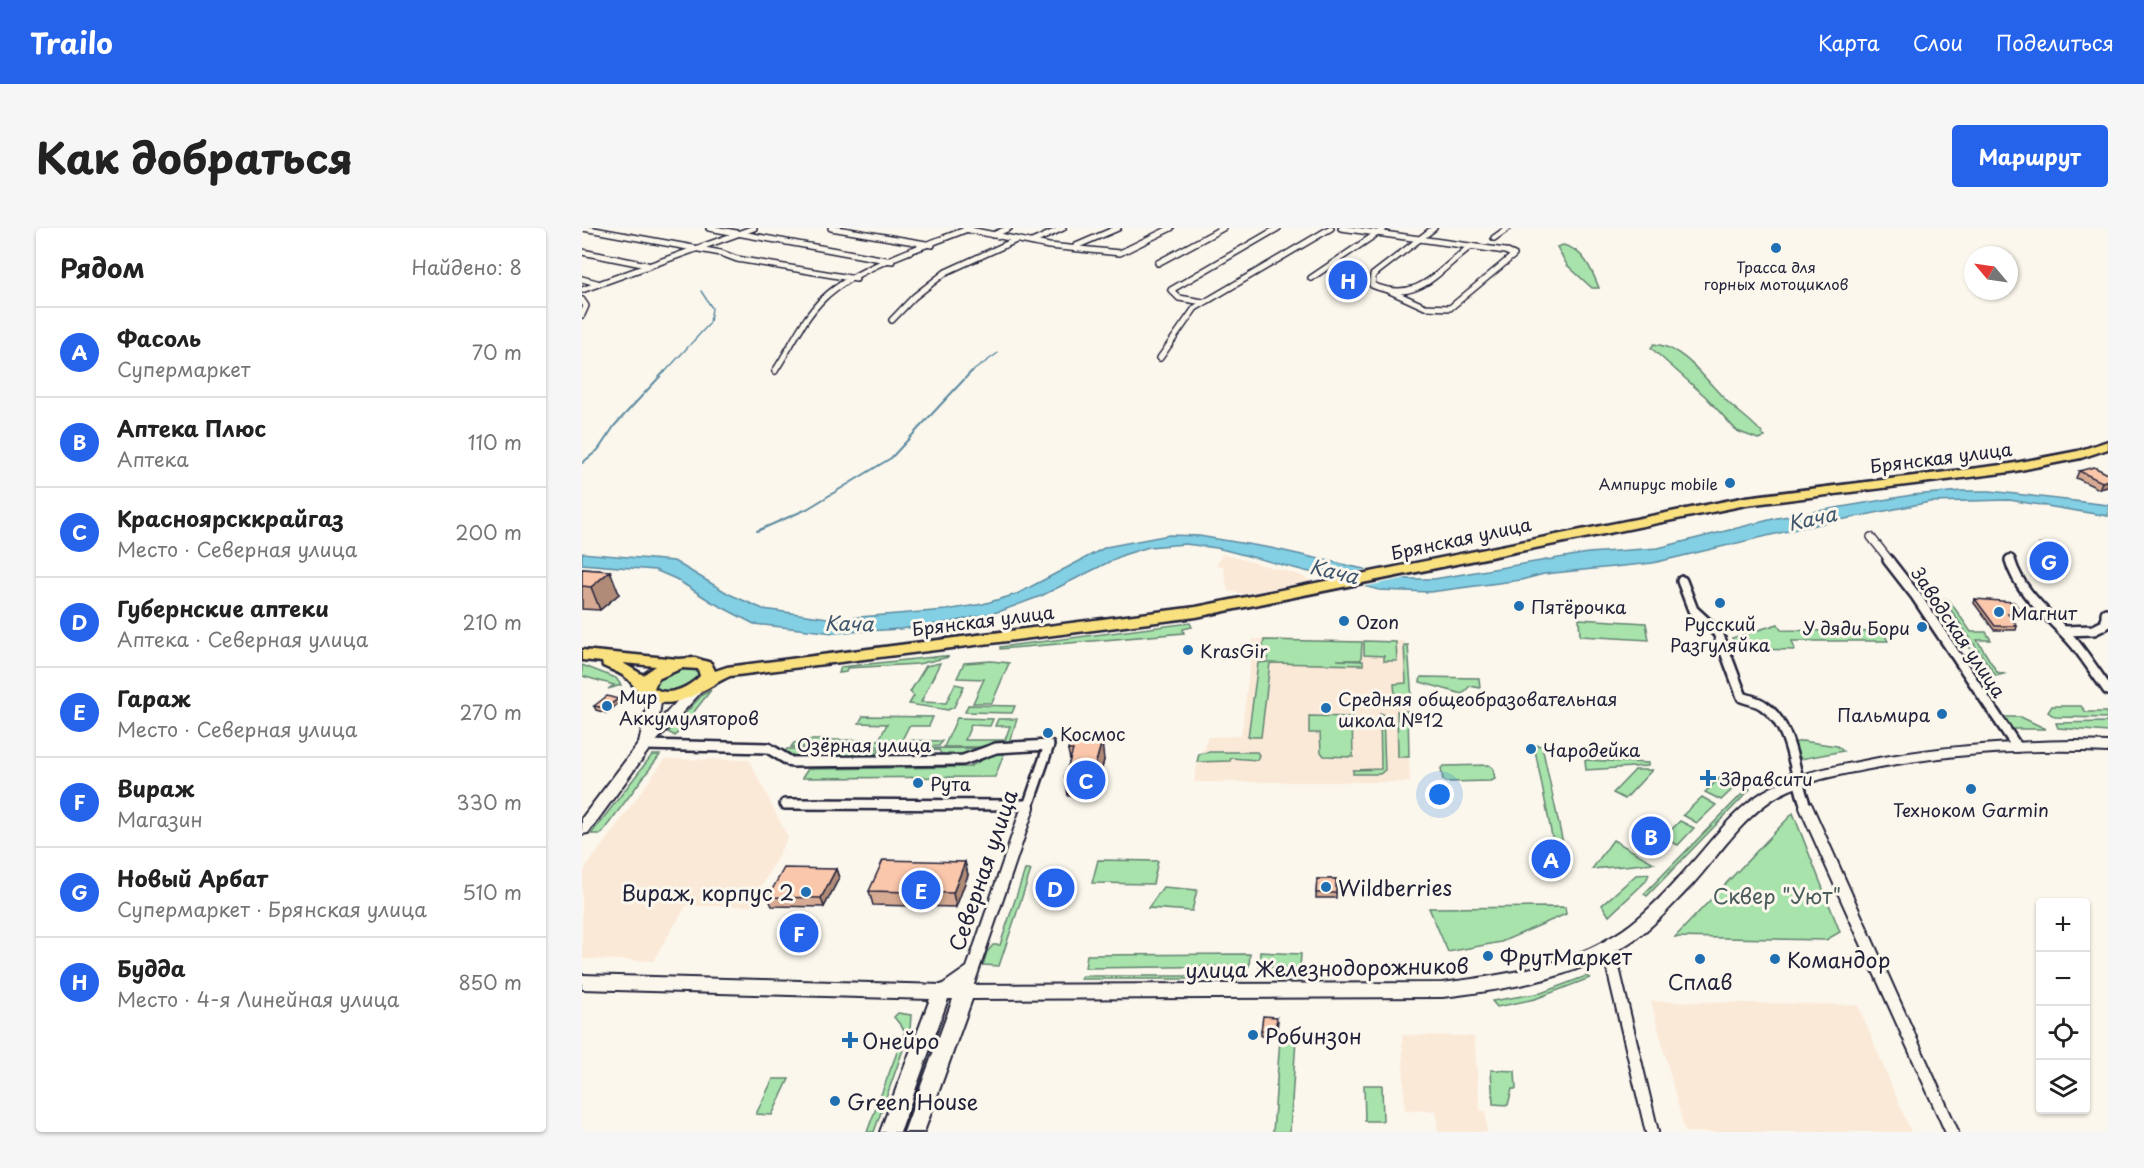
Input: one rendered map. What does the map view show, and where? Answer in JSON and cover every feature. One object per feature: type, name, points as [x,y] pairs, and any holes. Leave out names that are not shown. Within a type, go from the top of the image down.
[{"type":"highway","name":"Брянская улица","points":[[586,656],[621,668],[650,691],[675,696],[727,672],[1196,612],[1746,501],[2010,468],[2073,456],[2108,445]]},
{"type":"highway","name":"Брянская улица","points":[[586,656],[688,663],[819,661]]},
{"type":"highway","name":"Брянская улица","points":[[650,691],[661,670],[688,663]]},
{"type":"highway","points":[[688,663],[708,669],[700,685]]},
{"type":"street","points":[[583,228],[721,253],[737,259],[856,279]]},
{"type":"street","points":[[709,228],[893,261]]},
{"type":"street","points":[[582,290],[754,228]]},
{"type":"street","points":[[831,228],[932,245]]},
{"type":"street","points":[[956,228],[1068,248],[1120,253],[1171,228]]},
{"type":"street","points":[[993,235],[1009,228]]},
{"type":"street","points":[[1032,242],[1063,228]]},
{"type":"street","points":[[1068,248],[1082,245],[1118,228]]},
{"type":"street","points":[[1158,262],[1223,228]]},
{"type":"street","points":[[1203,302],[1179,298],[1171,290],[1278,228]]},
{"type":"street","points":[[1160,358],[1195,308],[1331,228]]},
{"type":"street","points":[[1341,228],[1376,234],[1421,240],[1468,247],[1505,251],[1514,255],[1450,308],[1419,306],[1405,295],[1373,286],[1373,275],[1421,240],[1434,228]]},
{"type":"street","points":[[1311,278],[1385,228]]},
{"type":"street","points":[[1494,238],[1508,228]]},
{"type":"street","points":[[775,371],[805,322],[826,296],[893,261],[968,229]]},
{"type":"street","points":[[892,320],[914,297],[946,272],[1016,240]]},
{"type":"street","points":[[1390,291],[1419,289],[1468,247],[1475,244]]},
{"type":"street","points":[[582,252],[647,265]]},
{"type":"street","points":[[582,279],[597,283]]},
{"type":"street","points":[[582,300],[586,306],[582,315]]},
{"type":"street","name":"Заводская улица","points":[[1871,537],[1916,596],[2018,747]]},
{"type":"street","points":[[2010,559],[2011,566],[2031,597],[2064,631],[2108,690]]},
{"type":"street","points":[[1682,582],[1693,610],[1718,633],[1742,697],[1765,707],[1785,738],[1800,780],[1802,798],[1952,1132]]},
{"type":"street","points":[[2064,631],[2094,630],[2106,624],[2106,613]]},
{"type":"street","points":[[582,829],[645,745],[700,685]]},
{"type":"street","points":[[645,745],[650,731],[650,691]]},
{"type":"street","name":"Озёрная улица","points":[[645,745],[768,748],[785,761],[803,762],[963,760],[996,748],[1049,745]]},
{"type":"street","name":"Северная улица","points":[[942,992],[972,971],[1049,745]]},
{"type":"street","name":"улица Железнодорожников","points":[[582,982],[942,992],[1442,990],[1480,986],[1540,972],[1608,947],[1656,913],[1755,805],[1800,780],[1896,761],[2018,747],[2108,747]]},
{"type":"street","points":[[785,804],[1029,805]]},
{"type":"street","points":[[1608,947],[1652,1132]]},
{"type":"street","points":[[914,1132],[972,971]]},
{"type":"street","points":[[890,1132],[942,992]]},
{"type":"shaded area","points":[[1222,554],[1300,575],[1311,581],[1244,594],[1228,591],[1223,566],[1216,566]]},
{"type":"shaded area","name":"Средняя общеобразовательная школа №12","points":[[1253,639],[1404,641],[1410,782],[1194,782],[1199,754],[1205,748],[1207,737],[1241,736]]},
{"type":"shaded area","points":[[665,759],[749,760],[788,837],[751,906],[686,906],[653,961],[582,959],[582,873]]},
{"type":"shaded area","points":[[1651,1001],[1858,1005],[1911,1132],[1685,1132]]},
{"type":"shaded area","points":[[1402,1035],[1474,1036],[1480,1110],[1486,1111],[1487,1132],[1438,1132],[1436,1111],[1405,1110]]},
{"type":"green space","points":[[1563,245],[1570,247],[1581,256],[1590,268],[1599,288],[1592,288],[1567,265],[1557,247]]},
{"type":"green space","points":[[1654,344],[1677,352],[1687,359],[1722,397],[1765,437],[1758,439],[1737,431],[1706,397],[1651,348]]},
{"type":"green space","points":[[1944,600],[1949,600],[1971,632],[1986,632],[1991,640],[1977,640],[1997,672],[2004,674],[1996,676]]},
{"type":"green space","points":[[1928,601],[1939,601],[1971,649],[1944,625]]},
{"type":"green space","points":[[1579,619],[1646,623],[1649,640],[1580,636]]},
{"type":"green space","points":[[1190,623],[1192,627],[1183,629],[1184,633],[1000,649],[1000,647]]},
{"type":"green space","points":[[1778,624],[1781,630],[1883,632],[1888,641],[1792,641],[1795,650],[1735,647],[1732,638]]},
{"type":"green space","points":[[1264,640],[1362,642],[1361,660],[1337,660],[1363,661],[1363,665],[1270,663],[1261,737],[1248,737],[1258,663],[1268,662],[1268,658],[1261,658]]},
{"type":"green space","points":[[1364,641],[1396,642],[1397,661],[1384,661],[1384,656],[1364,655]]},
{"type":"green space","points":[[1404,645],[1408,645],[1412,701],[1407,702],[1395,695],[1394,684],[1406,683]]},
{"type":"green space","points":[[949,657],[918,664],[847,668],[846,672],[839,673],[841,667]]},
{"type":"green space","points":[[991,661],[1009,663],[992,703],[973,703],[984,679],[957,678],[964,663]]},
{"type":"green space","points":[[940,663],[921,702],[946,703],[955,684],[964,686],[954,707],[948,710],[909,704],[914,696],[910,692],[926,666]]},
{"type":"green space","points":[[582,665],[616,678],[621,685],[608,689],[614,685],[582,676]]},
{"type":"green space","points":[[680,668],[698,670],[701,676],[680,690],[668,692],[656,688],[656,681]]},
{"type":"green space","points":[[1421,677],[1479,678],[1480,688],[1470,686],[1462,694],[1420,682]]},
{"type":"green space","points":[[711,690],[675,736],[668,732],[702,695]]},
{"type":"green space","points":[[968,705],[1015,706],[1012,713],[965,712]]},
{"type":"green space","points":[[2052,706],[2081,706],[2086,712],[2106,712],[2108,718],[2055,717],[2048,712]]},
{"type":"green space","points":[[1397,711],[1408,711],[1409,757],[1398,757]]},
{"type":"green space","points":[[1380,713],[1383,714],[1385,770],[1380,774],[1353,774],[1353,770],[1381,769]]},
{"type":"green space","points":[[863,716],[933,717],[929,726],[909,726],[902,740],[942,741],[939,746],[791,747],[794,743],[806,740],[879,740],[887,724],[859,723]]},
{"type":"green space","points":[[1309,716],[1352,717],[1353,757],[1324,756],[1321,752],[1320,733],[1309,733]]},
{"type":"green space","points":[[2003,717],[2021,717],[2046,729],[2012,729]]},
{"type":"green space","points":[[957,718],[993,719],[990,726],[971,725],[965,740],[1005,740],[1010,726],[995,726],[998,719],[1017,719],[1009,742],[979,747],[944,747]]},
{"type":"green space","points":[[2108,722],[2108,732],[2058,728],[2056,723]]},
{"type":"green space","points":[[1802,741],[1837,746],[1843,751],[1801,759],[1793,743]]},
{"type":"green space","points":[[1534,745],[1542,746],[1567,862],[1557,862]]},
{"type":"green space","points":[[979,748],[963,755],[942,756],[939,750],[880,751],[872,756],[793,757],[784,752],[787,749]]},
{"type":"green space","points":[[1257,752],[1259,755],[1257,760],[1231,758],[1230,761],[1197,762],[1199,754]]},
{"type":"green space","points":[[993,754],[1004,754],[995,777],[802,778],[808,769],[969,767]]},
{"type":"green space","points":[[652,755],[660,755],[601,834],[591,834]]},
{"type":"green space","points":[[1585,760],[1648,763],[1648,766],[1586,770]]},
{"type":"green space","points":[[1489,765],[1493,768],[1495,779],[1491,781],[1447,782],[1443,780],[1441,768],[1444,766]]},
{"type":"green space","points":[[1635,770],[1652,770],[1625,799],[1613,793]]},
{"type":"green space","points":[[1720,778],[1736,786],[1721,800],[1705,792]]},
{"type":"green space","points":[[1748,788],[1750,789],[1743,797],[1647,896],[1644,894]]},
{"type":"green space","points":[[1702,797],[1716,805],[1697,823],[1683,815]]},
{"type":"green space","name":"Сквер \"Уют\"","points":[[1793,813],[1840,932],[1826,940],[1675,937]]},
{"type":"green space","points":[[1680,821],[1694,828],[1678,845],[1663,838]]},
{"type":"green space","points":[[1613,840],[1654,863],[1592,869]]},
{"type":"green space","points":[[1098,860],[1158,861],[1153,884],[1092,883]]},
{"type":"green space","points":[[1025,870],[1031,870],[999,966],[983,965],[987,952],[993,945],[1000,945]]},
{"type":"green space","points":[[1649,874],[1646,881],[1609,916],[1602,905],[1636,875]]},
{"type":"green space","points":[[1163,887],[1197,890],[1192,911],[1148,908]]},
{"type":"green space","points":[[1565,907],[1566,914],[1501,942],[1448,952],[1429,908]]},
{"type":"green space","points":[[1260,952],[1301,954],[1300,968],[1259,967]]},
{"type":"green space","points":[[1250,954],[1249,966],[1085,968],[1087,955]]},
{"type":"green space","points":[[1082,976],[1249,976],[1243,979],[1081,979]]},
{"type":"green space","points":[[1586,976],[1590,978],[1535,999],[1497,1007],[1492,1001],[1541,993]]},
{"type":"green space","points":[[898,1013],[911,1015],[910,1030],[874,1132],[867,1132],[905,1031],[894,1017]]},
{"type":"green space","points":[[1280,1039],[1296,1039],[1290,1132],[1273,1132]]},
{"type":"green space","points":[[1491,1070],[1515,1071],[1516,1089],[1512,1089],[1508,1105],[1493,1104]]},
{"type":"green space","points":[[773,1079],[789,1079],[772,1115],[756,1114]]},
{"type":"green space","points":[[1364,1085],[1382,1085],[1383,1121],[1365,1121]]},
{"type":"water","name":"Кача","points":[[1990,491],[2108,505],[2108,516],[2009,500],[1930,502],[1805,527],[1653,563],[1544,574],[1521,580],[1430,592],[1379,590],[1217,548],[1185,544],[1149,547],[1123,555],[1041,596],[1001,611],[952,622],[900,629],[834,633],[754,624],[710,601],[676,579],[655,570],[582,564],[582,553],[674,561],[729,594],[763,609],[835,619],[946,610],[983,604],[1017,594],[1106,547],[1169,535],[1199,536],[1271,548],[1408,579],[1434,579],[1588,553],[1658,548],[1777,518],[1912,495]]},
{"type":"pier","points":[[1373,568],[1417,576],[1358,588],[1322,579]]},
{"type":"building","points":[[2094,467],[2108,474],[2108,480],[2102,482],[2079,471]]},
{"type":"building","points":[[2040,544],[2058,544],[2067,554],[2049,554]]},
{"type":"building","points":[[582,569],[610,571],[591,587],[582,586]]},
{"type":"building","name":"Магнит","points":[[1975,599],[2014,602],[2023,614],[2008,614],[2017,626],[1995,626]]},
{"type":"building","points":[[607,696],[618,699],[605,708],[594,706]]},
{"type":"building","points":[[1073,737],[1087,737],[1086,741],[1102,741],[1092,776],[1065,776],[1073,750],[1068,750]]},
{"type":"building","points":[[883,860],[965,862],[953,893],[869,891]]},
{"type":"building","points":[[784,868],[836,869],[821,898],[768,897]]},
{"type":"building","name":"Wildberries","points":[[1317,879],[1336,879],[1336,893],[1316,893]]},
{"type":"building","points":[[1263,1016],[1277,1017],[1275,1032],[1261,1031]]},
{"type":"waterway","points":[[664,373],[710,323],[712,308],[701,291]]},
{"type":"waterway","points":[[970,373],[998,353]]},
{"type":"waterway","points":[[582,463],[598,450],[615,425],[665,371]]},
{"type":"waterway","points":[[757,531],[807,509],[891,458],[970,373]]},
{"type":"place","name":"Трасса для горных мотоциклов","points":[[1776,248]]},
{"type":"place","name":"Будда","points":[[1348,280]]},
{"type":"place","name":"Ампирус mobile","points":[[1730,483]]},
{"type":"place","name":"Новый Арбат","points":[[2049,561]]},
{"type":"place","name":"Русский Разгуляйка","points":[[1720,603]]},
{"type":"place","name":"Пятёрочка","points":[[1519,606]]},
{"type":"place","name":"Магнит","points":[[1999,612]]},
{"type":"place","name":"Ozon","points":[[1344,621]]},
{"type":"place","name":"У дяди Бори","points":[[1922,627]]},
{"type":"place","name":"KrasGir","points":[[1188,650]]},
{"type":"place","name":"Мир Аккумуляторов","points":[[607,706]]},
{"type":"place","name":"Средняя общеобразовательная школа №12","points":[[1326,708]]},
{"type":"place","name":"Пальмира","points":[[1942,714]]},
{"type":"place","name":"Космос","points":[[1048,733]]},
{"type":"place","name":"Чародейка","points":[[1531,749]]},
{"type":"place","name":"Здравсити","points":[[1708,778]]},
{"type":"place","name":"Красноярсккрайгаз","points":[[1086,780]]},
{"type":"place","name":"Рута","points":[[918,783]]},
{"type":"place","name":"Техноком Garmin","points":[[1971,789]]},
{"type":"place","name":"Аптека Плюс","points":[[1651,836]]},
{"type":"place","name":"Фасоль","points":[[1551,859]]},
{"type":"place","name":"Wildberries","points":[[1326,887]]},
{"type":"place","name":"Губернские аптеки","points":[[1055,888]]},
{"type":"place","name":"Гараж","points":[[921,890]]},
{"type":"place","name":"Вираж, корпус 2","points":[[806,892]]},
{"type":"place","name":"Вираж","points":[[799,933]]},
{"type":"place","name":"ФрутМаркет","points":[[1488,956]]},
{"type":"place","name":"Сплав","points":[[1700,959]]},
{"type":"place","name":"Командор","points":[[1775,959]]},
{"type":"place","name":"Робинзон","points":[[1253,1035]]},
{"type":"place","name":"Онейро","points":[[850,1040]]},
{"type":"place","name":"Green House","points":[[835,1101]]}]
